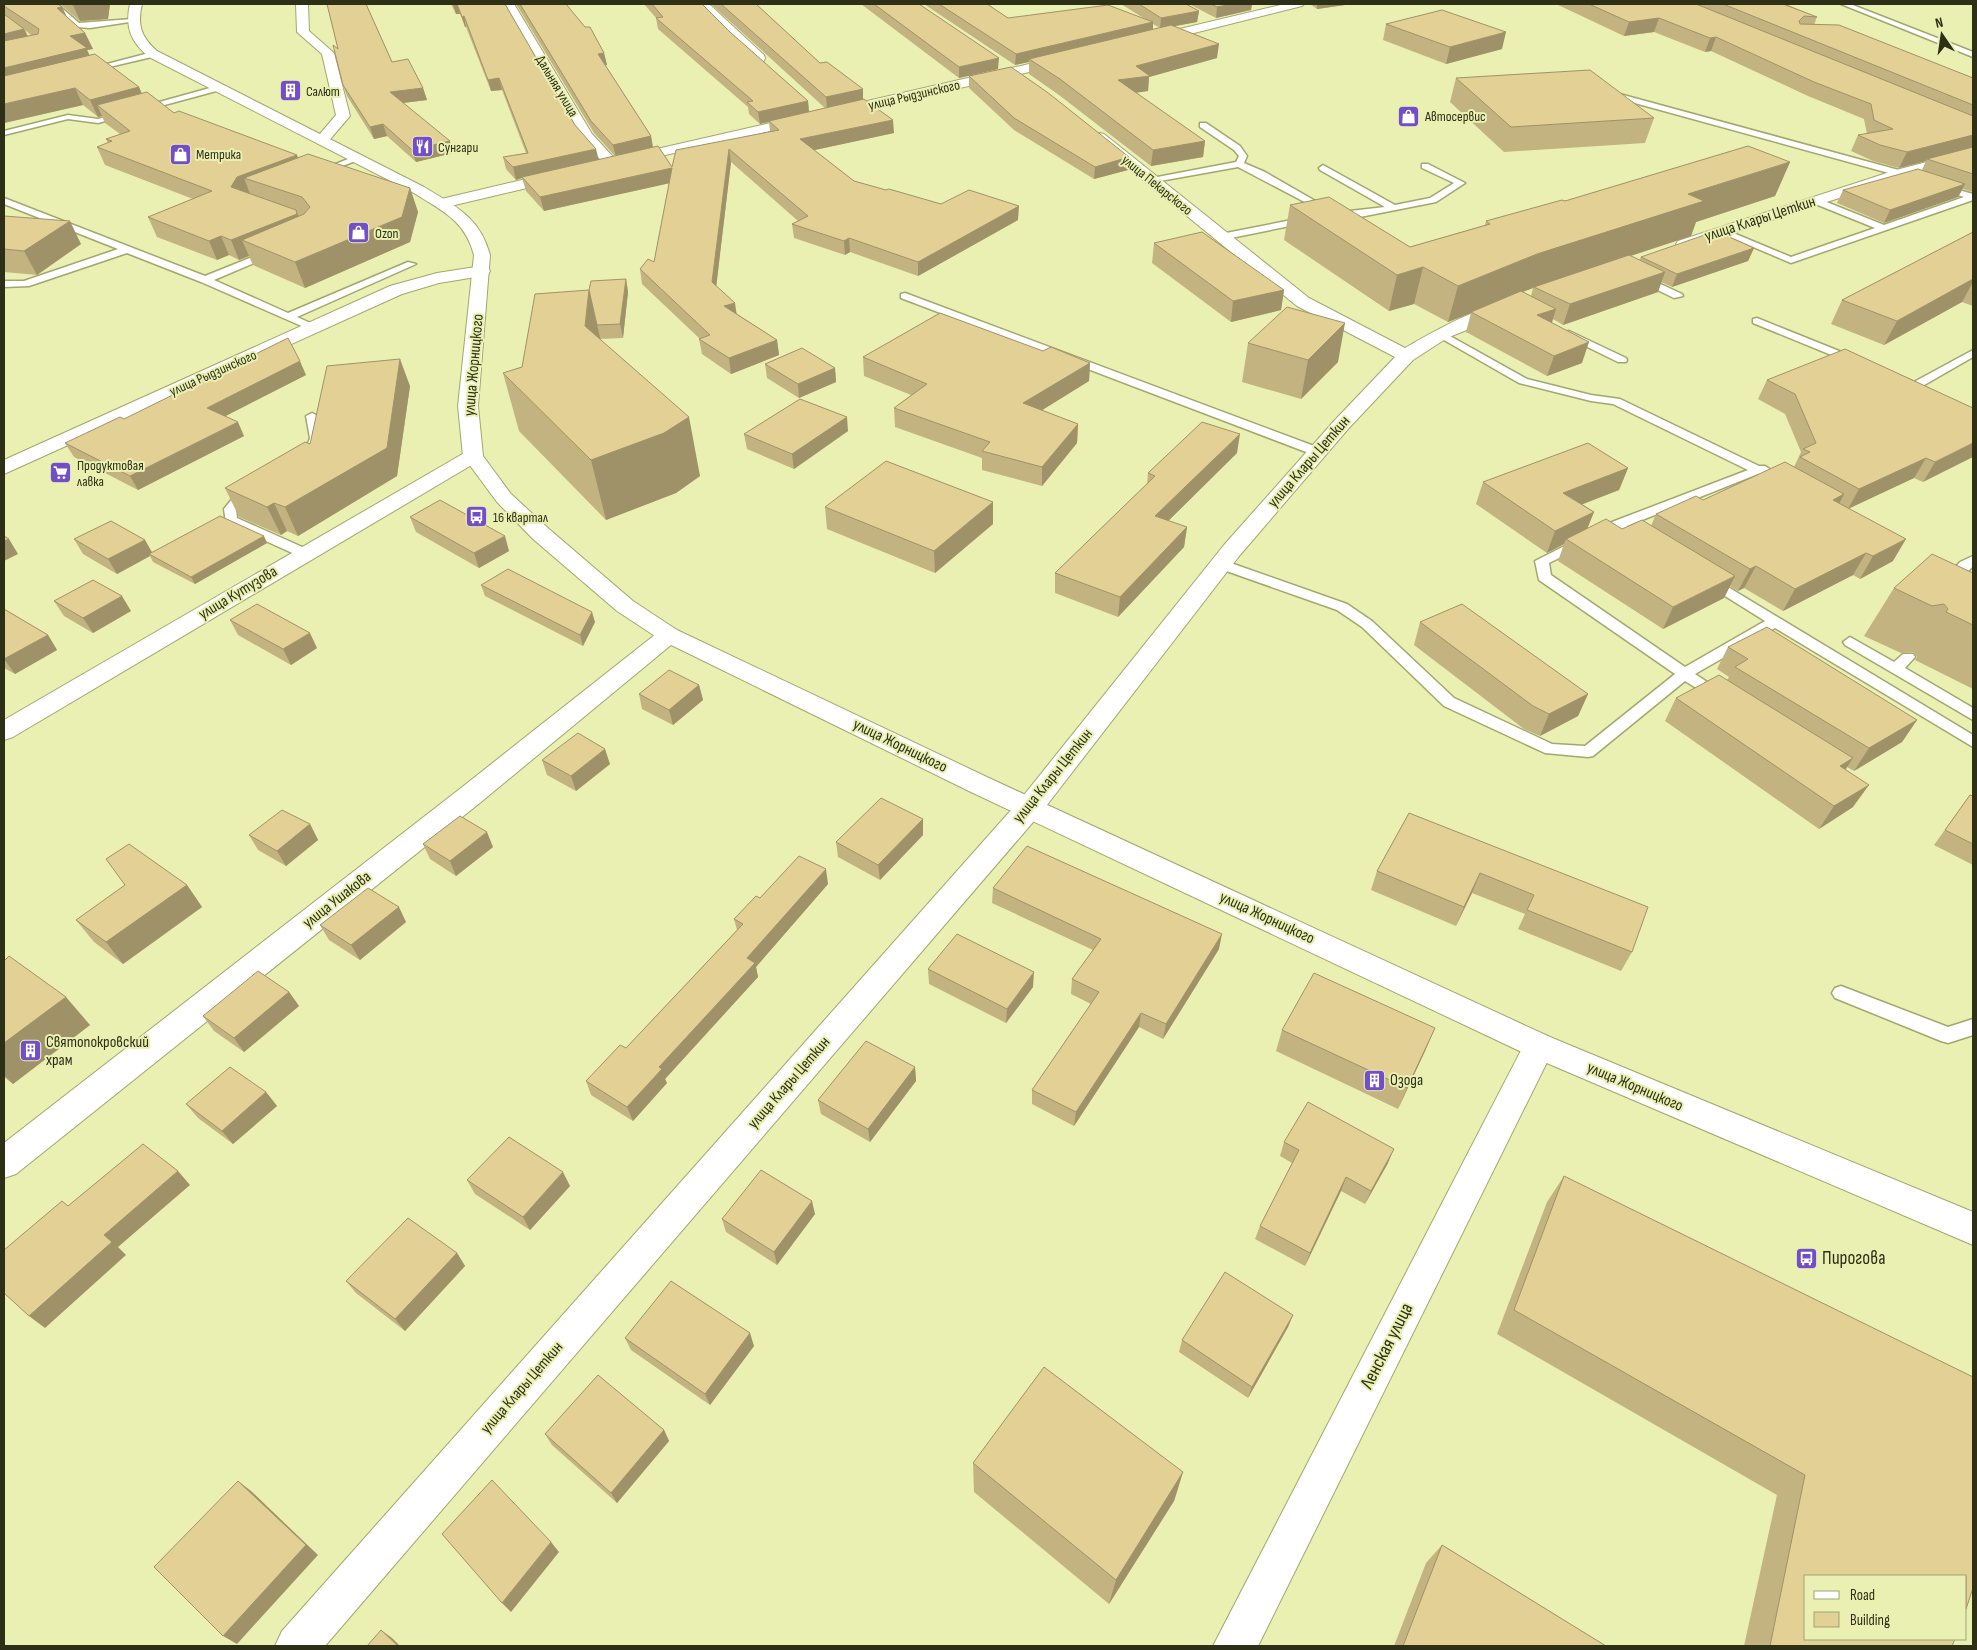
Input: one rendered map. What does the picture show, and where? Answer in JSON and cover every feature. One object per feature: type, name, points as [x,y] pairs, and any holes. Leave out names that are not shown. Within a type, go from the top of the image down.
[{"type":"street","points":[[302,4],[303,32],[328,53],[343,116],[321,141]]},
{"type":"street","name":"Дальняя улица","points":[[508,4],[586,136],[612,164]]},
{"type":"street","points":[[702,4],[767,66]]},
{"type":"street","points":[[1141,42],[1298,4]]},
{"type":"street","name":"улица Жорницкого","points":[[134,12],[139,42],[153,54],[442,204],[462,218],[478,239],[482,271],[468,406],[473,456],[504,498],[541,534],[625,606],[669,635],[1539,1046],[1973,1229]]},
{"type":"street","points":[[1200,16],[1216,25]]},
{"type":"street","name":"улица Рыдзинского","points":[[595,168],[1076,57]]},
{"type":"street","points":[[998,62],[1028,83]]},
{"type":"street","points":[[809,103],[823,116]]},
{"type":"street","name":"улица Пекарского","points":[[1083,124],[1303,302],[1406,356]]},
{"type":"street","name":"улица Клары Цеткин","points":[[1662,252],[1901,173],[1973,154]]},
{"type":"street","points":[[442,204],[570,174]]},
{"type":"street","name":"улица Рыдзинского","points":[[4,468],[416,283],[482,271]]},
{"type":"street","name":"улица Клары Цеткин","points":[[297,1646],[1030,807],[1220,564],[1318,452],[1406,356],[1441,334],[1520,301]]},
{"type":"street","name":"улица Кутузова","points":[[4,731],[304,553],[473,456]]},
{"type":"street","name":"улица Ушакова","points":[[4,1163],[463,801],[669,635]]},
{"type":"street","name":"Ленская улица","points":[[1235,1646],[1539,1046]]},
{"type":"lane","points":[[53,4],[77,25],[90,26],[134,12]]},
{"type":"lane","points":[[221,4],[221,14]]},
{"type":"lane","points":[[1844,4],[1973,55]]},
{"type":"lane","points":[[78,73],[153,54]]},
{"type":"lane","points":[[4,133],[68,117],[79,117],[88,122],[98,121],[217,88]]},
{"type":"lane","points":[[1597,90],[1850,161],[1901,173],[1973,197]]},
{"type":"lane","points":[[1203,125],[1237,148],[1243,156],[1239,164]]},
{"type":"lane","points":[[314,172],[356,159]]},
{"type":"lane","points":[[1152,181],[1239,164],[1262,174],[1333,215],[1346,225]]},
{"type":"lane","points":[[1221,237],[1333,215],[1394,208],[1433,200],[1461,183],[1425,166]]},
{"type":"lane","points":[[1323,168],[1394,208]]},
{"type":"lane","points":[[1723,232],[1791,260],[1973,197]]},
{"type":"lane","points":[[4,201],[205,280],[313,328]]},
{"type":"lane","points":[[1816,201],[1884,228]]},
{"type":"lane","points":[[4,211],[29,212]]},
{"type":"lane","points":[[4,284],[25,284],[126,250]]},
{"type":"lane","points":[[205,280],[277,250]]},
{"type":"lane","points":[[288,317],[411,264]]},
{"type":"lane","points":[[1630,265],[1678,296]]},
{"type":"lane","points":[[905,296],[1318,452]]},
{"type":"lane","points":[[1757,321],[1862,364]]},
{"type":"lane","points":[[1562,330],[1622,360]]},
{"type":"lane","points":[[1441,334],[1523,381],[1591,398],[1616,401],[1761,469],[1794,487]]},
{"type":"lane","points":[[1915,386],[1973,353]]},
{"type":"lane","points":[[1889,375],[1932,394]]},
{"type":"lane","points":[[309,459],[316,438],[312,416]]},
{"type":"lane","points":[[1735,706],[1684,674],[1544,577],[1542,561],[1617,526],[1761,469]]},
{"type":"lane","points":[[257,488],[240,497],[230,509],[231,520],[304,553]]},
{"type":"lane","points":[[1617,526],[1650,546]]},
{"type":"lane","points":[[1940,596],[1964,565],[1973,560]]},
{"type":"lane","points":[[1220,564],[1342,607],[1367,624],[1449,702],[1550,749],[1588,752],[1684,674],[1774,622]]},
{"type":"lane","points":[[1699,576],[1973,742]]},
{"type":"lane","points":[[1850,642],[1973,715]]},
{"type":"lane","points":[[1896,669],[1908,657]]},
{"type":"lane","points":[[1841,993],[1948,1035],[1973,1027]]},
{"type":"building","points":[[4,4],[58,4],[62,7],[57,8],[85,33],[70,36],[87,48],[4,68],[4,41],[38,34],[39,29],[4,6]]},
{"type":"building","points":[[327,4],[366,4],[392,62],[408,59],[423,88],[390,92],[450,141],[412,150],[383,124],[370,127],[343,85],[333,45],[338,49]]},
{"type":"building","points":[[457,4],[505,4],[575,125],[596,149],[513,167],[503,157],[528,153],[499,78],[488,80],[464,16],[462,17]]},
{"type":"building","points":[[520,4],[566,4],[585,27],[590,27],[604,53],[598,54],[651,136],[613,145],[591,121]]},
{"type":"building","points":[[652,4],[702,4],[730,32],[808,101],[758,112],[747,102],[753,101],[656,18],[663,17]]},
{"type":"building","points":[[721,4],[756,4],[820,63],[827,62],[863,89],[826,97]]},
{"type":"building","points":[[874,4],[919,4],[999,58],[959,67]]},
{"type":"building","points":[[939,4],[987,4],[1008,18],[1108,5],[1153,22],[1016,54]]},
{"type":"building","points":[[1139,4],[1186,4],[1199,11],[1161,18]]},
{"type":"building","points":[[1211,4],[1232,4],[1217,7]]},
{"type":"building","points":[[1589,4],[1696,4],[1973,116],[1973,135],[1907,152],[1880,145],[1858,135],[1893,129],[1874,120],[1871,104],[1814,82],[1716,37],[1710,38],[1659,18],[1629,22]]},
{"type":"building","points":[[1723,4],[1783,4],[1817,17],[1804,16],[1799,21],[1800,24],[1839,25],[1973,78],[1973,105]]},
{"type":"building","points":[[1442,10],[1506,32],[1450,47],[1386,24]]},
{"type":"building","points":[[4,14],[24,29],[4,34]]},
{"type":"building","points":[[1171,25],[1219,44],[1136,66],[1150,76],[1118,80],[1205,141],[1153,150],[1060,79],[1029,59]]},
{"type":"building","points":[[95,54],[139,87],[90,100],[75,88],[4,104],[4,76]]},
{"type":"building","points":[[1011,67],[1047,92],[1129,157],[1095,167],[1014,118],[969,76]]},
{"type":"building","points":[[1590,70],[1654,118],[1511,127],[1456,78]]},
{"type":"building","points":[[147,92],[174,113],[179,111],[297,155],[237,177],[231,187],[296,210],[297,214],[231,240],[221,236],[209,241],[148,217],[212,191],[97,147],[112,141],[106,139],[130,131],[97,105]]},
{"type":"building","points":[[864,99],[893,120],[800,139],[854,181],[941,204],[969,190],[1019,206],[918,262],[849,238],[844,241],[792,224],[808,216],[729,149],[712,282],[735,303],[724,306],[777,340],[729,358],[699,339],[710,335],[640,269],[648,259],[654,262],[672,168],[540,197],[522,177],[658,146],[672,167],[676,150],[779,130],[769,121]]},
{"type":"building","points":[[1748,146],[1790,162],[1688,194],[1704,201],[1537,254],[1458,286],[1423,267],[1397,275],[1290,205],[1329,197],[1410,247],[1490,224],[1486,221],[1562,200],[1565,201]]},
{"type":"building","points":[[1973,147],[1973,174],[1927,159]]},
{"type":"building","points":[[308,154],[410,188],[402,217],[295,262],[242,240],[304,214],[310,207],[302,197],[244,178]]},
{"type":"building","points":[[1918,169],[1965,184],[1890,210],[1843,190]]},
{"type":"building","points":[[4,216],[70,221],[24,251],[4,249]]},
{"type":"building","points":[[1716,231],[1754,248],[1677,274],[1641,257]]},
{"type":"building","points":[[1202,232],[1284,290],[1233,301],[1154,243]]},
{"type":"building","points":[[1973,232],[1973,279],[1897,321],[1842,300]]},
{"type":"building","points":[[1629,255],[1665,272],[1570,304],[1534,287]]},
{"type":"building","points":[[626,279],[620,324],[597,325],[589,290],[591,281]]},
{"type":"building","points":[[589,290],[585,326],[689,417],[664,433],[591,460],[503,373],[522,367],[535,294]]},
{"type":"building","points":[[1521,291],[1556,309],[1537,315],[1589,342],[1554,356],[1471,312]]},
{"type":"building","points":[[1287,307],[1345,323],[1308,360],[1248,343]]},
{"type":"building","points":[[940,313],[1043,351],[1051,347],[1090,363],[1023,403],[1078,424],[1042,467],[982,451],[990,442],[894,408],[927,384],[863,357]]},
{"type":"building","points":[[288,338],[300,361],[207,408],[238,422],[130,476],[65,443],[120,417],[124,419]]},
{"type":"building","points":[[802,348],[835,368],[798,384],[765,364]]},
{"type":"building","points":[[1845,349],[1973,408],[1973,443],[1935,462],[1926,458],[1859,489],[1800,457],[1810,452],[1803,449],[1816,443],[1795,394],[1767,380]]},
{"type":"building","points":[[400,359],[387,448],[285,507],[274,503],[267,507],[225,488],[305,442],[310,444],[327,366]]},
{"type":"building","points":[[800,399],[847,417],[792,454],[744,434]]},
{"type":"building","points":[[1202,422],[1240,434],[1155,516],[1187,527],[1120,597],[1055,573],[1155,476],[1148,473]]},
{"type":"building","points":[[1588,443],[1628,468],[1563,493],[1594,512],[1555,531],[1483,482]]},
{"type":"building","points":[[886,461],[993,502],[934,551],[825,507]]},
{"type":"building","points":[[1785,462],[1844,494],[1833,500],[1906,539],[1873,556],[1866,553],[1795,589],[1756,566],[1750,569],[1656,514],[1696,496],[1703,500]]},
{"type":"building","points":[[440,500],[505,536],[474,553],[410,517]]},
{"type":"building","points":[[220,516],[264,536],[191,577],[149,554]]},
{"type":"building","points":[[1606,519],[1622,529],[1642,520],[1735,576],[1673,607],[1566,539]]},
{"type":"building","points":[[111,521],[145,540],[108,559],[74,539]]},
{"type":"building","points":[[1932,554],[1973,573],[1973,625],[1946,612],[1948,609],[1944,604],[1932,606],[1894,588]]},
{"type":"building","points":[[508,569],[592,612],[580,635],[481,585]]},
{"type":"building","points":[[93,580],[122,596],[83,618],[54,601]]},
{"type":"building","points":[[257,604],[310,633],[283,649],[230,620]]},
{"type":"building","points":[[1462,604],[1588,694],[1549,714],[1533,706],[1420,622]]},
{"type":"building","points":[[4,609],[48,635],[4,659]]},
{"type":"building","points":[[1767,627],[1917,720],[1869,748],[1735,667],[1748,659],[1728,647]]},
{"type":"building","points":[[669,670],[699,685],[669,710],[639,694]]},
{"type":"building","points":[[1719,675],[1853,758],[1840,766],[1869,785],[1834,806],[1676,698]]},
{"type":"building","points":[[578,733],[605,749],[571,776],[542,760]]},
{"type":"building","points":[[1970,795],[1973,796],[1973,844],[1945,830]]},
{"type":"building","points":[[881,798],[923,819],[878,865],[836,842]]},
{"type":"building","points":[[282,810],[310,824],[277,851],[249,835]]},
{"type":"building","points":[[1409,813],[1648,907],[1632,952],[1527,910],[1534,895],[1480,873],[1464,907],[1377,871]]},
{"type":"building","points":[[460,816],[487,832],[450,861],[423,844]]},
{"type":"building","points":[[129,844],[187,885],[106,942],[76,920],[125,885],[106,859]]},
{"type":"building","points":[[1027,846],[1222,934],[1166,1024],[1141,1013],[1076,1112],[1032,1090],[1099,992],[1072,979],[1101,939],[993,888]]},
{"type":"building","points":[[799,856],[826,869],[747,958],[755,963],[659,1067],[662,1069],[627,1107],[586,1081],[620,1045],[626,1048],[743,924],[734,919],[756,896],[760,898]]},
{"type":"building","points":[[368,888],[399,907],[351,945],[320,925]]},
{"type":"building","points":[[957,934],[1034,972],[1007,1009],[928,969]]},
{"type":"building","points":[[9,956],[66,997],[4,1043],[4,961]]},
{"type":"building","points":[[258,971],[289,992],[234,1038],[203,1016]]},
{"type":"building","name":"Озода","points":[[1314,973],[1435,1028],[1407,1088],[1282,1030]]},
{"type":"building","points":[[866,1041],[915,1067],[868,1129],[818,1100]]},
{"type":"building","points":[[230,1067],[266,1092],[222,1131],[186,1104]]},
{"type":"building","points":[[1308,1102],[1394,1149],[1371,1191],[1346,1177],[1310,1253],[1260,1226],[1299,1150],[1284,1142]]},
{"type":"building","points":[[509,1137],[563,1172],[523,1217],[467,1180]]},
{"type":"building","points":[[143,1144],[178,1171],[104,1235],[112,1242],[29,1316],[4,1293],[4,1250],[62,1201],[68,1206]]},
{"type":"building","points":[[761,1170],[812,1201],[774,1252],[722,1219]]},
{"type":"building","points":[[1564,1176],[1973,1377],[1973,1588],[1967,1606],[1967,1575],[1804,1575],[1804,1640],[1955,1640],[1952,1646],[1770,1646],[1805,1475],[1514,1310]]},
{"type":"building","points":[[408,1218],[457,1253],[395,1319],[346,1281]]},
{"type":"building","points":[[1225,1272],[1293,1315],[1252,1387],[1182,1340]]},
{"type":"building","points":[[671,1281],[750,1333],[705,1394],[625,1338]]},
{"type":"building","points":[[1044,1367],[1183,1472],[1116,1580],[973,1463]]},
{"type":"building","points":[[598,1375],[664,1430],[611,1493],[545,1434]]},
{"type":"building","points":[[492,1480],[551,1542],[502,1603],[442,1534]]},
{"type":"building","points":[[238,1481],[306,1545],[223,1636],[154,1567]]},
{"type":"building","points":[[1442,1545],[1606,1646],[1403,1646]]},
{"type":"building","points":[[381,1630],[398,1646],[367,1646]]},
{"type":"place","name":"Салют","points":[[290,91]]},
{"type":"place","name":"Автосервис","points":[[1409,116]]},
{"type":"place","name":"Сунгари","points":[[422,147]]},
{"type":"place","name":"Метрика","points":[[180,154]]},
{"type":"place","name":"Ozon","points":[[359,233]]},
{"type":"place","name":"Продуктовая лавка","points":[[61,473]]},
{"type":"place","name":"16 квартал","points":[[477,517]]},
{"type":"place","name":"Святопокровский храм","points":[[30,1051]]},
{"type":"place","name":"Озода","points":[[1374,1080]]},
{"type":"place","name":"Пирогова","points":[[1806,1258]]}]
